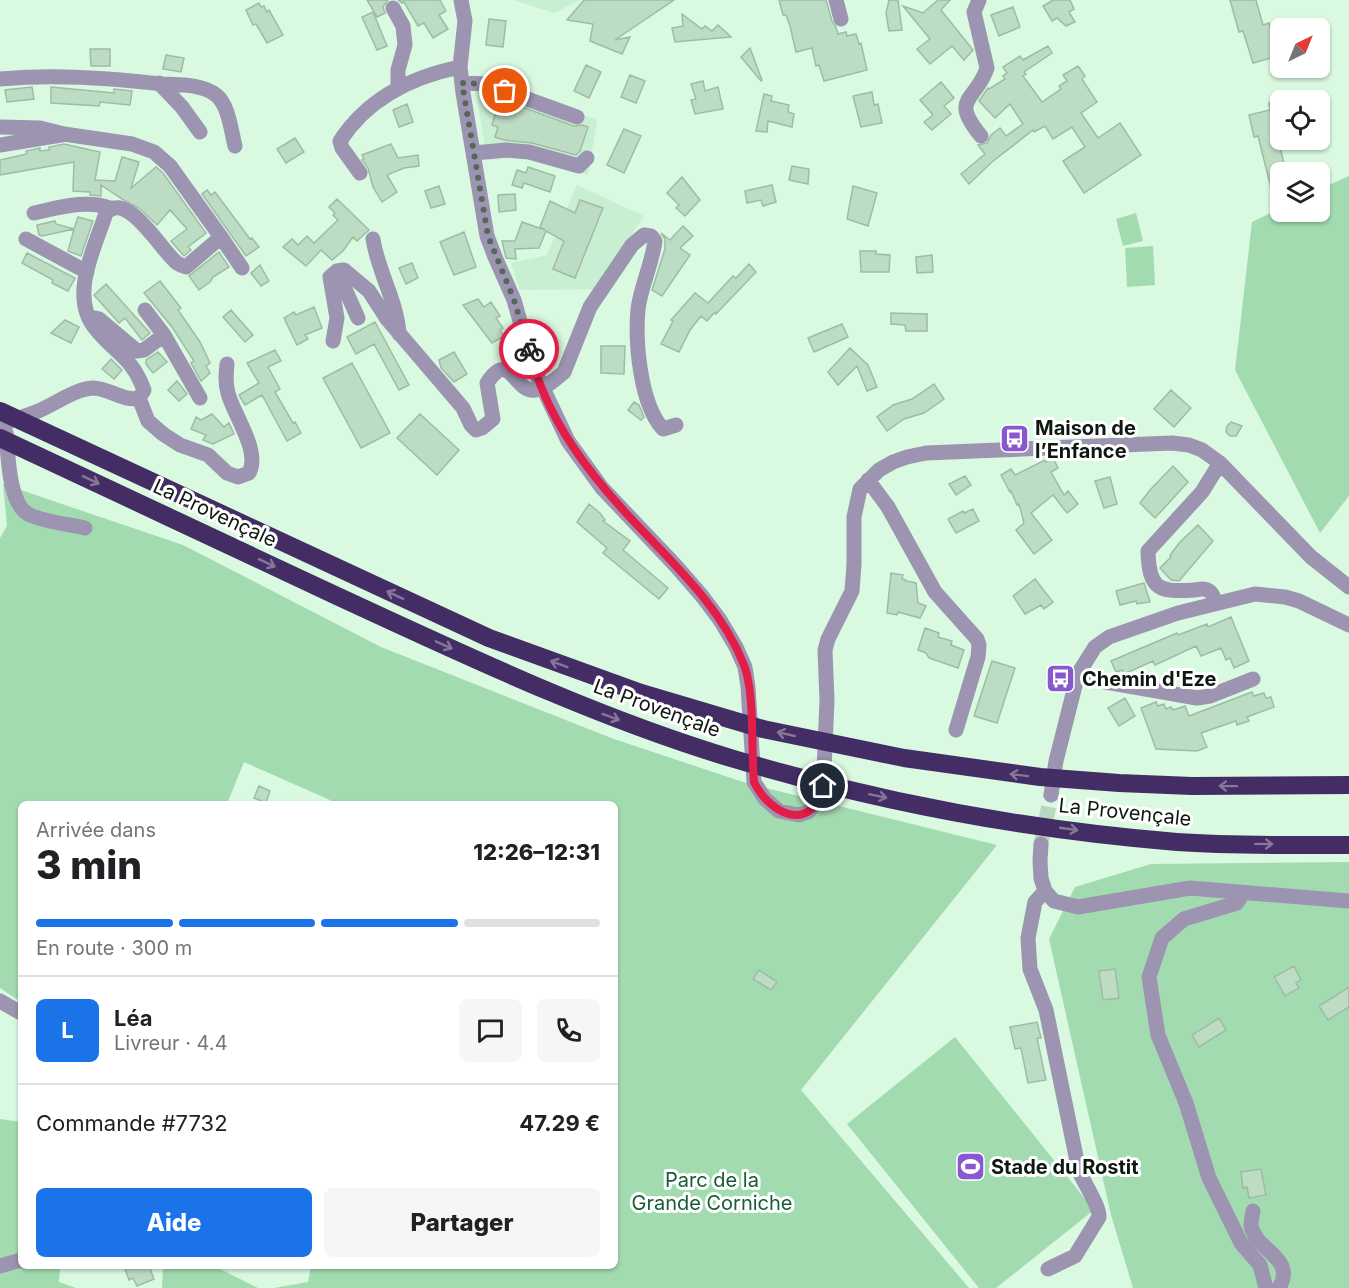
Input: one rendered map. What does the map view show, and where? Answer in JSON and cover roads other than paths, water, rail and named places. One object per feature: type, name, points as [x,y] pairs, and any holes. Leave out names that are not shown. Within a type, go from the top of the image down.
[{"type":"highway","name":"La Provençale","points":[[1,423],[48,433],[423,609],[525,652],[640,693],[763,729],[829,744],[972,769],[1040,777],[1119,783],[1267,787],[1349,785]]},
{"type":"highway","name":"La Provençale","points":[[1,423],[37,455],[518,679],[657,734],[733,759],[860,792],[1011,821],[1179,842],[1349,845]]},
{"type":"street","points":[[461,0],[465,21],[460,67],[488,236],[514,300],[533,367],[568,441],[585,466],[702,596],[736,647],[745,667],[748,687],[754,782],[771,806],[788,814],[799,815],[808,812],[820,798],[824,771],[827,700],[825,650],[828,639],[852,591],[855,564],[855,507],[860,489],[868,480],[893,462],[907,456],[926,453],[1172,443],[1189,445],[1202,450],[1220,463],[1311,557],[1349,587]]},
{"type":"street","points":[[836,0],[841,19]]},
{"type":"street","points":[[979,0],[974,12],[987,68],[965,106],[965,114],[981,136]]},
{"type":"street","points":[[393,8],[403,26],[405,45],[398,70],[398,88]]},
{"type":"street","points":[[360,173],[342,148],[340,141],[365,110],[388,92],[432,73],[460,67]]},
{"type":"street","points":[[0,79],[54,75],[203,88],[216,95],[223,103],[235,146]]},
{"type":"street","points":[[159,83],[182,107],[200,132]]},
{"type":"street","points":[[462,83],[486,84],[577,117]]},
{"type":"street","points":[[0,127],[40,128],[132,144],[154,152],[170,166],[242,268]]},
{"type":"street","points":[[0,145],[64,134]]},
{"type":"street","points":[[474,153],[506,150],[530,152],[579,166],[587,158]]},
{"type":"street","points":[[34,213],[92,204],[116,207],[130,212],[155,236],[177,263],[186,267],[221,237]]},
{"type":"street","points":[[85,528],[30,515],[20,508],[13,486],[1,423],[38,411],[70,395],[93,388],[113,392],[131,400],[139,398],[144,390],[129,361],[94,328],[84,300],[83,285],[106,213],[110,208]]},
{"type":"street","points":[[333,341],[338,318],[330,277],[337,271],[344,270],[369,291],[399,334],[463,408],[476,430],[482,428],[493,418],[487,383],[498,370],[505,370],[513,374],[526,388],[534,390],[564,372],[590,307],[632,245],[644,235],[651,236],[655,241],[653,256],[638,307],[637,341],[644,386],[656,421],[663,429],[676,425]]},
{"type":"street","points":[[26,239],[87,272]]},
{"type":"street","points":[[373,239],[375,252],[398,320],[399,334]]},
{"type":"street","points":[[337,271],[358,318]]},
{"type":"street","points":[[145,310],[164,335],[200,398]]},
{"type":"street","points":[[89,316],[99,319],[136,351],[144,350],[164,335]]},
{"type":"street","points":[[139,398],[148,421],[163,434],[180,445],[208,455],[227,473],[238,477],[249,473],[253,467],[249,448],[241,420],[228,395],[225,381],[226,364]]},
{"type":"street","points":[[1216,603],[1212,593],[1204,589],[1171,591],[1158,586],[1153,577],[1148,551],[1202,492],[1220,463]]},
{"type":"street","points":[[868,480],[888,507],[935,592],[977,639],[978,657],[956,730]]},
{"type":"street","points":[[1051,795],[1056,761],[1078,674],[1095,647],[1109,637],[1178,613],[1255,594],[1285,597],[1314,607],[1349,625]]},
{"type":"street","points":[[1078,674],[1100,681],[1197,698],[1210,696],[1253,679]]},
{"type":"street","points":[[1041,844],[1041,878],[1045,891],[1054,901],[1078,907],[1190,888],[1349,901]]},
{"type":"street","points":[[1045,891],[1035,902],[1028,938],[1030,969],[1046,1010],[1079,1171],[1100,1209],[1099,1217],[1075,1256],[1048,1269]]},
{"type":"street","points":[[1244,892],[1238,903],[1184,919],[1162,938],[1149,977],[1158,1035],[1186,1103],[1209,1178],[1242,1243],[1260,1265],[1266,1288]]},
{"type":"street","points":[[0,1001],[18,1011]]},
{"type":"street","points":[[1253,1211],[1251,1226],[1259,1241],[1284,1269],[1283,1281],[1279,1288]]},
{"type":"street","points":[[2,1263],[18,1260]]},
{"type":"tunnel","points":[[1041,844],[1051,795]]},
{"type":"place","name":"Maison de l’Enfance","points":[[1014,439]]},
{"type":"place","name":"Chemin d'Eze","points":[[1061,679]]},
{"type":"place","name":"Stade du Rostit","points":[[970,1167]]},
{"type":"park label","name":"Parc de la Grande Corniche","points":[[712,1192]]}]
